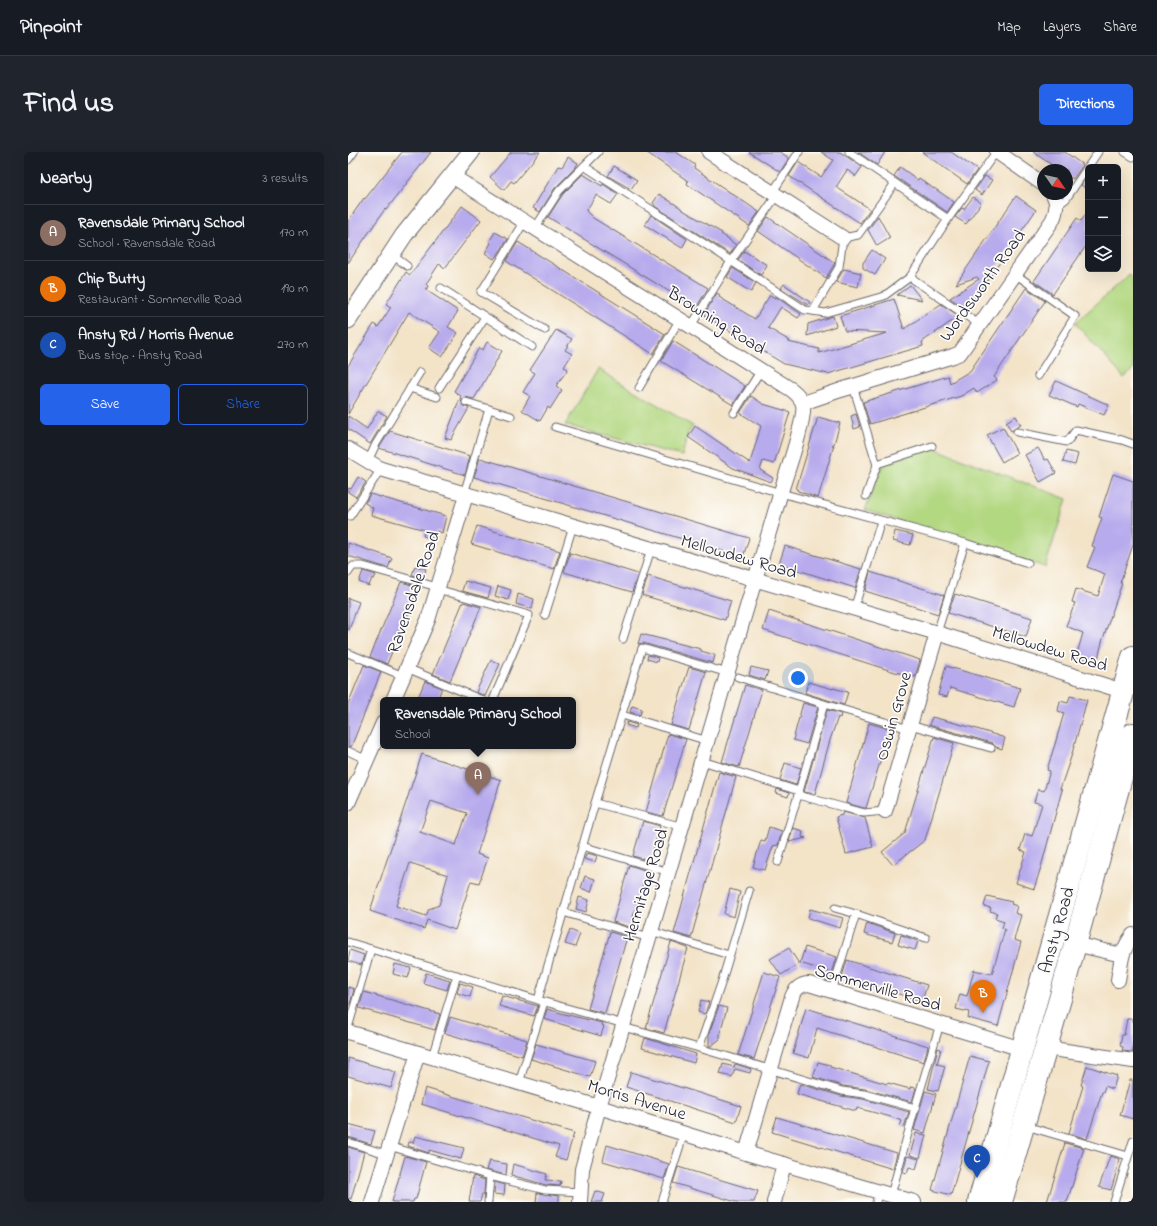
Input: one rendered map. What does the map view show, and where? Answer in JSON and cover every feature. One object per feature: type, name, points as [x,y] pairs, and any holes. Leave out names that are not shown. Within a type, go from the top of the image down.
[{"type":"highway","name":"Ansty Road","points":[[979,1202],[1133,657]]},
{"type":"highway","name":"Ansty Road","points":[[1002,1202],[1133,734]]},
{"type":"street","points":[[348,320],[404,235],[471,152]]},
{"type":"street","points":[[709,152],[843,238]]},
{"type":"street","points":[[997,152],[1037,180]]},
{"type":"street","name":"Browning Road","points":[[452,176],[792,390],[798,395],[803,403]]},
{"type":"street","name":"Wordsworth Road","points":[[803,403],[960,353],[1052,221],[1055,215],[1055,201]]},
{"type":"street","points":[[756,580],[801,424],[803,403]]},
{"type":"street","name":"Mellowdew Road","points":[[348,449],[381,469],[937,633],[1113,688],[1124,689]]},
{"type":"street","name":"Ravensdale Road","points":[[394,697],[428,620],[465,494]]},
{"type":"street","name":"Hermitage Road","points":[[580,1197],[582,1169],[599,1107],[708,741],[733,675],[756,580]]},
{"type":"street","name":"Oswin Grove","points":[[885,810],[937,633]]},
{"type":"street","points":[[348,804],[380,730]]},
{"type":"street","points":[[1118,980],[1122,955],[1126,944],[1133,935]]},
{"type":"street","points":[[1075,944],[1122,955]]},
{"type":"street","name":"Sommerville Road","points":[[746,1153],[795,991],[800,986],[806,984],[832,991],[1022,1049]]},
{"type":"street","name":"Morris Avenue","points":[[348,1032],[684,1133],[882,1196],[914,1202]]},
{"type":"street","points":[[1046,1048],[1133,1061]]},
{"type":"street","points":[[372,1202],[418,1053]]},
{"type":"street","points":[[774,1202],[784,1164]]},
{"type":"lane","points":[[545,330],[481,292],[530,225],[558,191],[598,152]]},
{"type":"lane","points":[[639,388],[731,261],[799,152]]},
{"type":"lane","points":[[849,152],[948,219]]},
{"type":"lane","points":[[584,166],[805,310],[825,313],[884,296],[910,277],[948,219],[997,152]]},
{"type":"lane","points":[[1055,201],[1066,199],[1098,152]]},
{"type":"lane","points":[[1125,152],[1133,157]]},
{"type":"lane","points":[[813,311],[840,267],[843,238],[858,234],[895,183]]},
{"type":"lane","points":[[391,254],[407,266]]},
{"type":"lane","points":[[1015,274],[1075,316],[1038,376]]},
{"type":"lane","points":[[910,277],[980,325]]},
{"type":"lane","points":[[441,288],[532,347]]},
{"type":"lane","points":[[439,388],[485,317]]},
{"type":"lane","points":[[734,413],[761,370]]},
{"type":"lane","points":[[368,461],[376,444],[420,372]]},
{"type":"lane","points":[[853,386],[877,464],[866,496]]},
{"type":"lane","points":[[410,388],[437,397]]},
{"type":"lane","points":[[466,402],[511,416]]},
{"type":"lane","points":[[465,494],[489,409]]},
{"type":"lane","points":[[555,427],[1028,563]]},
{"type":"lane","points":[[1017,432],[1067,442],[1076,430],[1122,440],[1133,444]]},
{"type":"lane","points":[[877,464],[932,446]]},
{"type":"lane","points":[[350,516],[381,469]]},
{"type":"lane","points":[[854,609],[881,521]]},
{"type":"lane","points":[[545,615],[572,526]]},
{"type":"lane","points":[[937,633],[964,544]]},
{"type":"lane","points":[[623,639],[651,549]]},
{"type":"lane","points":[[348,573],[353,566],[363,566],[529,615],[494,697]]},
{"type":"lane","points":[[519,1083],[563,912],[642,648],[824,704],[991,748]]},
{"type":"lane","points":[[348,653],[474,697]]},
{"type":"lane","points":[[778,862],[824,704]]},
{"type":"lane","points":[[622,715],[708,741]]},
{"type":"lane","points":[[348,751],[367,760]]},
{"type":"lane","points":[[702,761],[864,813],[885,810]]},
{"type":"lane","points":[[595,803],[683,827]]},
{"type":"lane","points":[[582,846],[669,872]]},
{"type":"lane","points":[[699,1048],[749,891]]},
{"type":"lane","points":[[835,908],[926,938]]},
{"type":"lane","points":[[563,912],[729,955]]},
{"type":"lane","points":[[832,991],[856,914]]},
{"type":"lane","points":[[348,942],[842,1091],[864,1094],[915,1108]]},
{"type":"lane","points":[[348,1028],[371,949]]},
{"type":"lane","points":[[432,1057],[457,975]]},
{"type":"lane","points":[[882,1196],[915,1108],[940,1024]]},
{"type":"lane","points":[[1024,1126],[1130,1160]]},
{"type":"lane","points":[[662,1202],[684,1133]]},
{"type":"lane","points":[[1114,1202],[1130,1160],[1133,1141]]},
{"type":"lane","points":[[348,1142],[388,1150],[545,1190],[580,1197]]},
{"type":"lane","points":[[488,1202],[490,1176]]},
{"type":"green space","points":[[1129,275],[1133,279],[1133,370],[1124,378],[1075,323]]},
{"type":"green space","points":[[598,369],[693,426],[688,433],[682,456],[565,425]]},
{"type":"green space","points":[[926,445],[1067,499],[1045,567],[865,510],[885,459]]},
{"type":"building","points":[[402,152],[431,152],[386,210],[385,209],[348,263],[348,221],[364,198],[365,199]]},
{"type":"building","points":[[511,152],[540,152],[514,183],[511,181],[504,190],[490,177]]},
{"type":"building","points":[[646,152],[676,152],[695,165],[694,168],[759,212],[749,226],[687,184],[688,181]]},
{"type":"building","points":[[749,152],[780,152],[789,158],[780,172]]},
{"type":"building","points":[[821,152],[840,152],[862,167],[855,177],[855,175],[847,170],[836,187],[870,209],[860,223],[789,176],[798,162],[821,177],[833,160]]},
{"type":"building","points":[[858,152],[885,152],[877,165]]},
{"type":"building","points":[[922,152],[951,152],[977,170],[967,184]]},
{"type":"building","points":[[1033,152],[1065,152],[1083,165],[1073,179],[1073,164],[1050,164]]},
{"type":"building","points":[[568,157],[578,163],[576,167],[555,188],[540,212],[533,208],[558,166],[562,167]]},
{"type":"building","points":[[614,166],[637,180],[631,189],[608,176]]},
{"type":"building","points":[[900,167],[954,202],[947,212],[894,176]]},
{"type":"building","points":[[583,174],[602,186],[603,184],[618,194],[611,204],[596,195],[586,211],[593,218],[708,288],[696,308],[548,217],[563,194]]},
{"type":"building","points":[[985,176],[992,180],[982,195],[975,190]]},
{"type":"building","points":[[1085,180],[1085,188],[1081,185]]},
{"type":"building","points":[[659,194],[722,233],[721,234],[736,245],[730,254],[656,207],[653,203]]},
{"type":"building","points":[[1016,196],[1036,210],[967,310],[950,298],[979,279],[977,277],[956,284]]},
{"type":"building","points":[[973,197],[981,203],[966,224],[955,217],[962,208],[964,209]]},
{"type":"building","points":[[462,206],[481,220],[445,268],[439,264],[426,284],[428,286],[426,290],[458,311],[448,327],[458,333],[442,357],[429,348],[440,332],[409,312],[348,414],[348,366],[374,324],[378,327],[391,307],[386,304],[406,272],[410,275]]},
{"type":"building","points":[[651,215],[687,239],[682,248],[645,225]]},
{"type":"building","points":[[1085,215],[1085,247],[1053,294],[1034,281],[1077,218],[1081,221]]},
{"type":"building","points":[[878,216],[890,238],[877,246],[868,230]]},
{"type":"building","points":[[768,217],[835,263],[826,278],[758,231]]},
{"type":"building","points":[[495,232],[508,239],[494,259],[485,253]]},
{"type":"building","points":[[518,242],[665,334],[653,354],[506,261]]},
{"type":"building","points":[[872,250],[885,259],[875,275],[863,268],[863,263]]},
{"type":"building","points":[[744,251],[767,265],[761,275],[738,260]]},
{"type":"building","points":[[733,268],[756,283],[751,292],[727,277]]},
{"type":"building","points":[[844,269],[861,273],[858,287],[836,282]]},
{"type":"building","points":[[784,284],[810,302],[808,305],[781,288]]},
{"type":"building","points":[[910,285],[922,300],[897,295]]},
{"type":"building","points":[[1026,288],[1045,301],[994,377],[997,380],[977,393],[974,388],[961,396],[870,424],[863,402],[948,376],[950,383],[970,371]]},
{"type":"building","points":[[717,293],[720,295],[719,297],[755,319],[770,295],[775,298],[776,297],[801,314],[798,318],[781,307],[768,328],[790,341],[788,342],[819,349],[819,353],[887,333],[845,331],[840,316],[894,299],[904,329],[941,304],[959,316],[922,342],[923,346],[828,374],[784,364],[704,315]]},
{"type":"building","points":[[833,316],[836,326],[807,336],[808,324]]},
{"type":"building","points":[[556,330],[572,339],[565,350],[572,354],[564,367],[568,369],[556,386],[562,390],[550,409],[548,407],[540,421],[522,410],[530,396],[523,392],[535,373],[530,370]]},
{"type":"building","points":[[673,341],[745,386],[733,405],[661,361]]},
{"type":"building","points":[[487,342],[502,351],[474,399],[465,397],[461,400],[463,406],[469,408],[451,440],[445,438],[461,396],[454,391],[479,348],[483,350]]},
{"type":"building","points":[[1056,381],[1109,405],[1104,415],[1078,404],[1077,407],[1049,395]]},
{"type":"building","points":[[751,396],[763,404],[790,412],[774,464],[763,461],[760,470],[773,478],[771,482],[733,468],[688,437],[695,426],[750,463],[761,426],[740,413]]},
{"type":"building","points":[[378,411],[387,416],[370,444],[348,429],[348,416],[367,429]]},
{"type":"building","points":[[856,414],[860,427],[854,429],[851,416]]},
{"type":"building","points":[[1016,416],[1021,425],[1011,431],[1006,422]]},
{"type":"building","points":[[818,417],[840,423],[834,444],[832,445],[834,445],[818,498],[796,489]]},
{"type":"building","points":[[1003,427],[1017,453],[1002,462],[987,435]]},
{"type":"building","points":[[390,431],[470,456],[465,475],[379,448]]},
{"type":"building","points":[[1038,448],[1045,460],[1048,459],[1056,473],[1040,482],[1025,455]]},
{"type":"building","points":[[1066,451],[1078,454],[1075,465],[1063,462]]},
{"type":"building","points":[[480,458],[749,538],[743,557],[474,477]]},
{"type":"building","points":[[1113,474],[1133,481],[1133,545],[1102,642],[1097,663],[1076,657],[1083,633],[1066,626],[1075,603],[1072,602],[1076,589],[1098,596],[1105,574],[1087,567],[1095,547],[1092,546],[1102,518],[1099,517]]},
{"type":"building","points":[[358,477],[366,482],[356,497],[348,492],[348,488],[351,489]]},
{"type":"building","points":[[370,494],[446,516],[442,533],[437,531],[435,540],[423,536],[425,530],[371,515],[373,508],[365,503]]},
{"type":"building","points":[[477,526],[560,551],[554,569],[471,544]]},
{"type":"building","points":[[895,531],[913,535],[910,545],[893,541]]},
{"type":"building","points":[[348,543],[392,558],[388,568],[348,556]]},
{"type":"building","points":[[785,546],[861,569],[855,588],[779,564]]},
{"type":"building","points":[[570,553],[638,574],[632,592],[564,572]]},
{"type":"building","points":[[415,566],[426,569],[423,578],[412,575]]},
{"type":"building","points":[[363,571],[376,575],[374,579],[372,578],[369,586],[359,582]]},
{"type":"building","points":[[870,572],[944,595],[938,614],[865,591]]},
{"type":"building","points":[[648,576],[731,601],[725,620],[642,595]]},
{"type":"building","points":[[465,581],[491,588],[488,598],[462,591]]},
{"type":"building","points":[[401,582],[419,587],[387,664],[370,657]]},
{"type":"building","points":[[498,586],[511,590],[508,600],[495,596]]},
{"type":"building","points":[[518,594],[534,599],[532,609],[516,604]]},
{"type":"building","points":[[955,594],[1032,618],[1026,637],[948,613]]},
{"type":"building","points":[[348,598],[359,602],[349,630],[348,630]]},
{"type":"building","points":[[463,602],[481,607],[450,681],[433,674]]},
{"type":"building","points":[[769,611],[920,660],[915,677],[763,630]]},
{"type":"building","points":[[641,634],[701,649],[701,651],[715,655],[713,663],[643,643],[638,644]]},
{"type":"building","points":[[648,655],[658,658],[657,662],[647,659]]},
{"type":"building","points":[[491,660],[500,664],[485,696],[476,692]]},
{"type":"building","points":[[364,665],[381,672],[351,747],[348,746],[348,704]]},
{"type":"building","points":[[946,666],[1020,688],[1014,707],[950,688],[947,697],[938,695]]},
{"type":"building","points":[[689,667],[706,672],[689,730],[671,725]]},
{"type":"building","points":[[751,667],[768,671],[765,680],[749,675]]},
{"type":"building","points":[[425,681],[442,688],[438,697],[418,697]]},
{"type":"building","points":[[808,682],[848,692],[844,705],[805,693]]},
{"type":"building","points":[[745,685],[762,690],[739,767],[722,762]]},
{"type":"building","points":[[1070,696],[1087,700],[1071,757],[1060,789],[1062,790],[1034,889],[1016,883],[1026,852],[1020,850],[1025,834],[1032,836],[1042,804],[1034,802],[1038,789],[1044,791],[1050,771],[1047,770],[1064,713],[1058,711],[1060,701],[1068,703]]},
{"type":"building","points":[[803,703],[818,707],[807,744],[793,740]]},
{"type":"building","points":[[632,706],[642,709],[640,715],[630,712]]},
{"type":"building","points":[[827,710],[841,714],[840,718],[838,717],[830,740],[815,794],[804,792]]},
{"type":"building","points":[[932,717],[1005,738],[1002,749],[996,747],[992,743],[929,725]]},
{"type":"building","points":[[627,722],[637,725],[636,728],[626,725]]},
{"type":"building","points":[[869,723],[890,729],[866,808],[864,808],[846,803]]},
{"type":"building","points":[[668,734],[686,739],[663,816],[646,812]]},
{"type":"building","points":[[934,737],[954,743],[925,840],[893,865],[882,852],[905,833]]},
{"type":"building","points":[[422,754],[501,780],[477,854],[488,858],[479,883],[471,881],[455,930],[427,920],[424,929],[370,911]],"holes":[[[431,801],[467,813],[456,845],[420,832]],[[410,863],[448,875],[439,905],[429,909],[426,916],[396,906]]]},
{"type":"building","points":[[785,763],[801,768],[796,785],[780,780]]},
{"type":"building","points":[[719,772],[736,777],[691,938],[674,933]]},
{"type":"building","points":[[777,789],[789,793],[788,797],[776,793]]},
{"type":"building","points":[[843,812],[865,818],[873,847],[846,854],[836,817],[842,815]]},
{"type":"building","points":[[643,821],[660,826],[650,861],[633,856]]},
{"type":"building","points":[[769,827],[782,831],[778,845],[773,846],[765,870],[753,867],[761,840],[765,841]]},
{"type":"building","points":[[793,828],[803,831],[802,837],[806,838],[789,842]]},
{"type":"building","points":[[587,853],[597,856],[595,862],[584,859]]},
{"type":"building","points":[[629,865],[647,871],[630,927],[613,922]]},
{"type":"building","points":[[585,876],[595,879],[591,892],[581,888]]},
{"type":"building","points":[[730,889],[740,892],[734,917],[724,914]]},
{"type":"building","points":[[987,896],[1012,902],[1011,904],[1017,906],[1015,913],[1021,915],[1014,940],[1021,942],[998,1026],[968,1018],[969,1012],[956,1009],[960,994],[967,996],[974,970],[992,974],[1005,929],[1002,928],[1004,921],[995,918],[997,913],[990,911],[991,908],[984,906]]},
{"type":"building","points":[[579,897],[589,900],[586,912],[576,909]]},
{"type":"building","points":[[810,909],[843,918],[840,928],[808,918]]},
{"type":"building","points":[[867,923],[895,933],[892,942],[864,934]]},
{"type":"building","points":[[570,930],[580,934],[575,947],[565,944]]},
{"type":"building","points":[[610,932],[627,937],[605,1013],[588,1009]]},
{"type":"building","points":[[901,935],[918,941],[915,950],[898,945]]},
{"type":"building","points":[[671,942],[688,948],[664,1033],[646,1028]]},
{"type":"building","points":[[805,947],[837,957],[832,973],[800,963]]},
{"type":"building","points":[[789,948],[799,964],[781,975],[770,959]]},
{"type":"building","points":[[350,950],[364,955],[361,965],[348,961]]},
{"type":"building","points":[[847,960],[927,985],[922,1001],[842,977]]},
{"type":"building","points":[[395,964],[411,968],[408,978],[393,974]]},
{"type":"building","points":[[764,972],[780,977],[754,1059],[738,1055]]},
{"type":"building","points":[[426,973],[450,980],[447,990],[423,983]]},
{"type":"building","points":[[460,983],[473,987],[470,997],[457,993]]},
{"type":"building","points":[[348,987],[354,989],[350,1004],[348,1004]]},
{"type":"building","points":[[364,992],[440,1014],[435,1030],[359,1008]]},
{"type":"building","points":[[502,996],[538,1006],[534,1016],[499,1006]]},
{"type":"building","points":[[701,1000],[709,1002],[705,1014],[698,1012]]},
{"type":"building","points":[[719,1006],[727,1008],[720,1033],[720,1039],[709,1046],[709,1033]]},
{"type":"building","points":[[806,1008],[928,1046],[924,1062],[817,1028],[809,1058],[793,1053]]},
{"type":"building","points":[[547,1009],[602,1023],[601,1025],[604,1026],[601,1036],[544,1019]]},
{"type":"building","points":[[450,1017],[527,1040],[522,1056],[445,1033]]},
{"type":"building","points":[[1127,1019],[1133,1019],[1133,1052],[1122,1051],[1123,1047],[1120,1046]]},
{"type":"building","points":[[645,1038],[696,1054],[694,1063],[642,1048]]},
{"type":"building","points":[[536,1044],[595,1061],[590,1077],[531,1059]]},
{"type":"building","points":[[938,1048],[941,1049],[937,1064],[945,1066],[938,1091],[928,1089]]},
{"type":"building","points":[[970,1056],[989,1061],[951,1195],[932,1190]]},
{"type":"building","points":[[348,1058],[396,1072],[391,1088],[348,1076]]},
{"type":"building","points":[[818,1062],[887,1084],[910,1089],[910,1087],[916,1088],[912,1102],[865,1089],[843,1086],[813,1077]]},
{"type":"building","points":[[723,1064],[734,1067],[735,1064],[751,1069],[750,1073],[735,1069],[732,1077],[720,1074]]},
{"type":"building","points":[[1087,1066],[1117,1076],[1113,1089],[1105,1086],[1102,1092],[1087,1139],[1069,1133],[1083,1086],[1081,1085]]},
{"type":"building","points":[[631,1072],[741,1106],[736,1122],[626,1087]]},
{"type":"building","points":[[1130,1080],[1133,1080],[1133,1119],[1120,1115]]},
{"type":"building","points":[[800,1084],[841,1096],[863,1099],[909,1112],[904,1127],[900,1126],[902,1121],[891,1117],[857,1108],[856,1111],[797,1094]]},
{"type":"building","points":[[425,1088],[574,1133],[566,1160],[555,1157],[559,1146],[421,1104]]},
{"type":"building","points":[[925,1091],[936,1094],[925,1133],[914,1130]]},
{"type":"building","points":[[777,1117],[897,1153],[893,1169],[772,1132]]},
{"type":"building","points":[[348,1124],[375,1131],[371,1144],[348,1137]]},
{"type":"building","points":[[916,1133],[926,1135],[920,1158],[910,1155]]},
{"type":"building","points":[[415,1136],[464,1148],[461,1159],[429,1150],[429,1153],[408,1146],[409,1142],[413,1143]]},
{"type":"building","points":[[1065,1143],[1084,1148],[1067,1202],[1047,1202]]},
{"type":"building","points":[[607,1145],[669,1164],[664,1179],[603,1161]]},
{"type":"building","points":[[348,1147],[364,1152],[351,1199],[348,1198]]},
{"type":"building","points":[[405,1156],[426,1162],[416,1199],[414,1199],[413,1202],[392,1202]]},
{"type":"building","points":[[907,1156],[919,1159],[916,1169],[909,1167],[907,1173],[903,1172]]},
{"type":"building","points":[[1110,1156],[1120,1159],[1111,1190],[1099,1187]]},
{"type":"building","points":[[489,1161],[507,1164],[506,1175],[486,1170]]},
{"type":"building","points":[[513,1164],[547,1174],[545,1180],[561,1181],[560,1186],[546,1185],[511,1175]]},
{"type":"building","points":[[678,1167],[758,1191],[754,1202],[736,1202],[673,1183]]},
{"type":"building","points":[[473,1176],[485,1180],[484,1194],[482,1194],[480,1202],[469,1202]]},
{"type":"building","points":[[495,1182],[505,1185],[504,1195],[494,1194]]},
{"type":"building","points":[[595,1191],[605,1194],[602,1202],[591,1202]]},
{"type":"building","points":[[537,1193],[559,1196],[559,1202],[536,1202]]},
{"type":"place","name":"Ravensdale Primary School","points":[[478,795]]},
{"type":"place","name":"Chip Butty","points":[[983,1013]]},
{"type":"place","name":"Ansty Rd / Morris Avenue","points":[[977,1178]]}]
